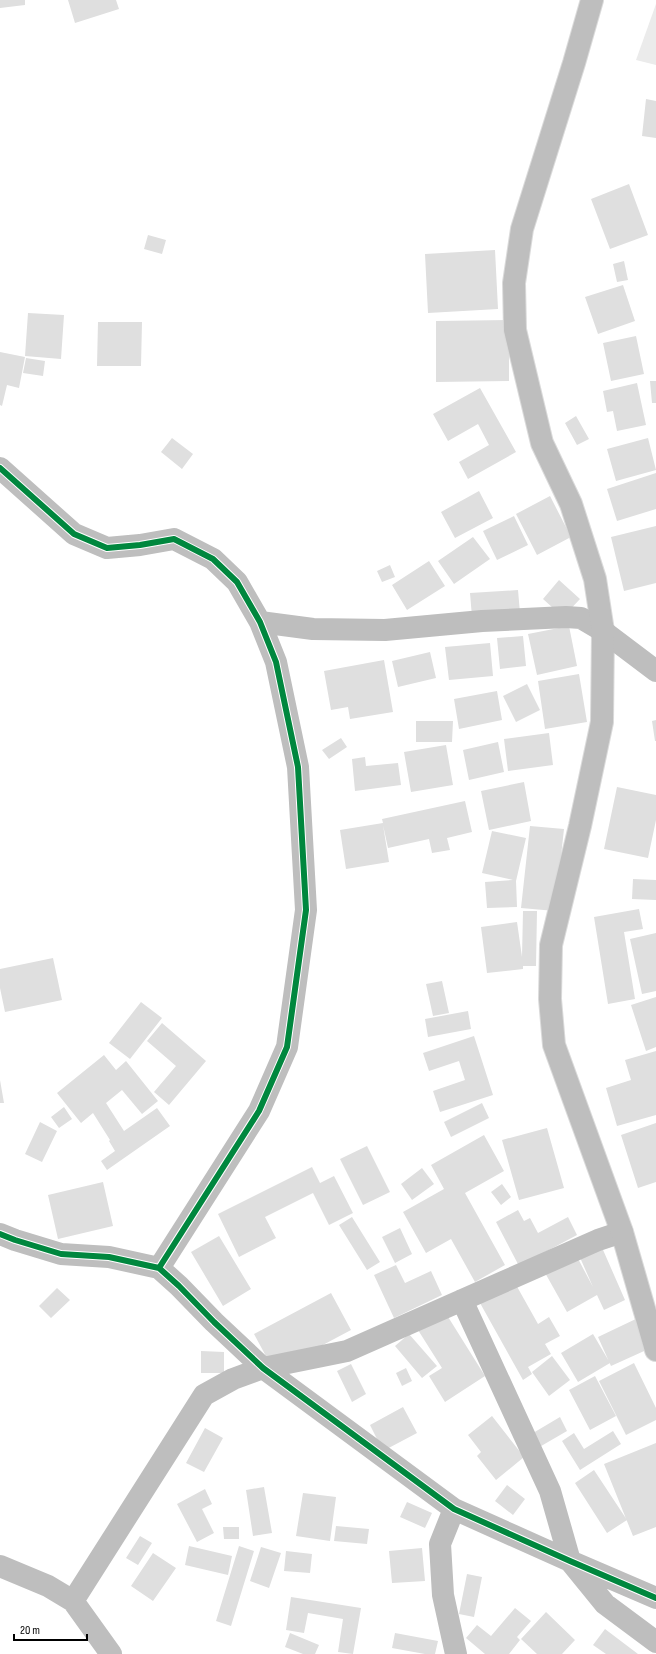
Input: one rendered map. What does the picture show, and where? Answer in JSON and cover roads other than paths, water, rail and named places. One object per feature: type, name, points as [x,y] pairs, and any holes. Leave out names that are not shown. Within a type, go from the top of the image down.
[{"type":"street","points":[[592,0],[574,63],[522,229],[514,283],[514,330],[542,443],[571,504],[595,579],[603,632],[602,722],[580,826],[552,945],[550,999],[554,1045],[622,1232],[656,1350]]},
{"type":"street","points":[[0,468],[74,534],[107,548],[140,545],[174,539],[213,559],[237,582],[260,622],[276,662],[298,767],[306,910],[287,1047],[259,1111],[159,1268]]},
{"type":"street","points":[[260,622],[313,629],[385,630],[482,621],[566,617],[580,618],[603,632],[656,671]]},
{"type":"street","points":[[73,1601],[204,1395],[233,1379],[263,1368],[347,1351],[598,1240],[622,1232]]},
{"type":"street","points":[[0,1234],[61,1254],[109,1257],[159,1268],[263,1368],[454,1509],[656,1598]]},
{"type":"street","points":[[462,1300],[550,1491],[570,1561],[605,1604],[656,1642]]},
{"type":"street","points":[[454,1509],[440,1544],[443,1595],[456,1654]]},
{"type":"street","points":[[0,1566],[48,1586],[73,1601],[111,1654]]}]
